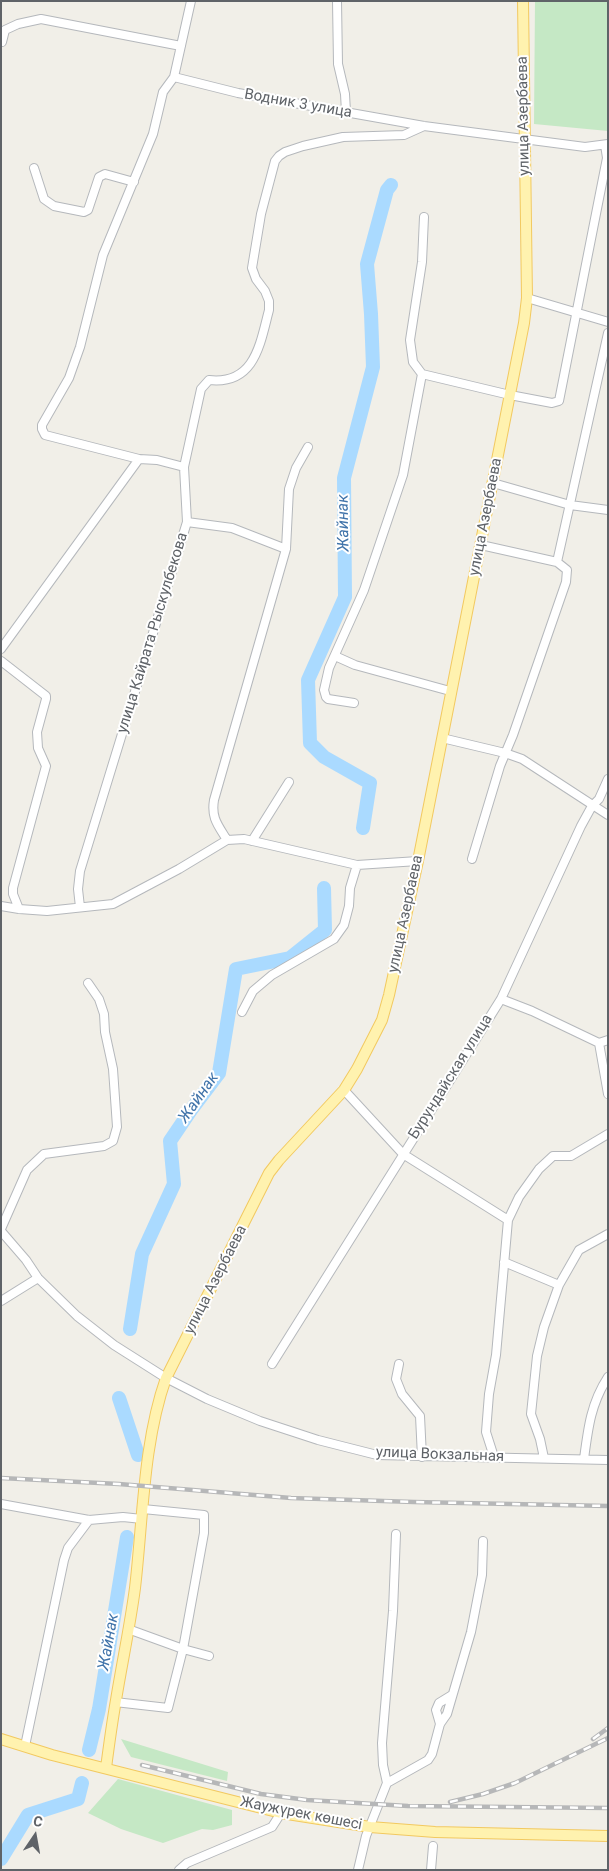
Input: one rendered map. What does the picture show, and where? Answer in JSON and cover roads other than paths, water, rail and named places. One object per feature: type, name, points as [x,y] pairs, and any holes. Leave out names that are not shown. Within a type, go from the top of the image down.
[{"type":"main road","name":"улица Азербаева","points":[[106,1768],[115,1702],[133,1601],[142,1514],[157,1403],[166,1378],[270,1173],[279,1160],[344,1090],[382,1020],[389,996],[418,862],[450,690],[481,545],[527,298],[523,1]]},
{"type":"main road","name":"Жаужүрек көшесі","points":[[1,1739],[281,1813],[370,1827],[435,1832],[608,1836]]},
{"type":"street","points":[[184,467],[45,435],[42,425],[69,378],[83,337],[103,255],[153,134],[163,92],[174,78],[191,1]]},
{"type":"street","points":[[337,1],[338,64],[345,94],[346,112]]},
{"type":"street","points":[[2,42],[5,30],[18,24],[42,19],[181,46]]},
{"type":"street","name":"Водник 3 улица","points":[[174,78],[238,94],[424,126],[585,147],[606,145]]},
{"type":"street","points":[[187,522],[184,467],[201,389],[209,380],[220,381],[230,379],[253,362],[269,310],[270,301],[266,291],[253,274],[252,268],[261,214],[275,161],[285,152],[303,146],[343,137],[404,135],[424,126]]},
{"type":"street","points":[[424,217],[422,262],[410,340],[413,362],[422,374],[510,396],[552,403],[559,400],[607,158],[606,145]]},
{"type":"street","points":[[34,168],[44,199],[54,206],[84,212],[88,210],[99,177],[105,174],[134,182]]},
{"type":"street","points":[[527,298],[608,322]]},
{"type":"street","points":[[557,562],[608,333]]},
{"type":"street","points":[[354,703],[328,699],[324,690],[329,668],[364,590],[403,475],[422,374]]},
{"type":"street","points":[[227,840],[214,819],[212,811],[214,800],[286,549],[290,489],[296,468],[308,447]]},
{"type":"street","points":[[1,649],[139,458]]},
{"type":"street","points":[[493,483],[570,504],[608,510]]},
{"type":"street","name":"улица Кайрата Рыскулбекова","points":[[80,907],[78,889],[80,871],[187,522],[232,528],[286,549]]},
{"type":"street","points":[[472,858],[500,766],[566,582],[567,570],[557,562],[481,545]]},
{"type":"street","points":[[335,656],[355,665],[450,690]]},
{"type":"street","points":[[1,661],[46,696],[37,732],[38,748],[46,766],[13,888],[13,894],[19,909]]},
{"type":"street","points":[[442,738],[522,759],[608,815]]},
{"type":"street","name":"Бурундайская улица","points":[[272,1364],[501,999],[577,834],[592,806],[599,799],[608,779]]},
{"type":"street","points":[[252,840],[289,782]]},
{"type":"street","points":[[1,906],[47,911],[113,904],[179,869],[227,840],[235,838],[252,840],[357,865],[418,862]]},
{"type":"street","points":[[242,1012],[253,991],[272,975],[334,939],[344,925],[350,906],[350,888],[357,865]]},
{"type":"street","points":[[1,1230],[27,1170],[44,1154],[104,1146],[113,1140],[117,1127],[113,1069],[105,1032],[104,1014],[99,999],[88,982]]},
{"type":"street","points":[[501,999],[532,1011],[599,1043],[608,1040]]},
{"type":"street","points":[[599,1043],[608,1094]]},
{"type":"street","points":[[344,1090],[402,1154],[508,1220]]},
{"type":"street","points":[[494,1457],[486,1432],[489,1394],[496,1355],[508,1220],[518,1197],[539,1169],[553,1156],[571,1156],[608,1134]]},
{"type":"street","name":"улица Вокзальная","points":[[1,1230],[38,1278],[77,1316],[114,1346],[166,1378],[207,1399],[260,1421],[318,1440],[377,1455],[608,1460]]},
{"type":"street","points":[[544,1458],[531,1414],[537,1356],[544,1327],[559,1285],[579,1250],[608,1234]]},
{"type":"street","points":[[504,1262],[559,1285]]},
{"type":"street","points":[[1,1301],[38,1278]]},
{"type":"street","points":[[399,1364],[396,1379],[402,1394],[420,1416],[422,1456]]},
{"type":"street","points":[[584,1459],[589,1419],[600,1389],[608,1377]]},
{"type":"street","points":[[1,1504],[88,1520],[142,1514],[204,1515],[204,1533],[183,1649],[168,1708],[115,1702]]},
{"type":"street","points":[[25,1746],[64,1560],[68,1548],[88,1520]]},
{"type":"street","points":[[358,1870],[370,1827],[387,1783],[383,1765],[382,1742],[393,1611],[396,1534]]},
{"type":"street","points":[[387,1783],[428,1760],[432,1754],[440,1724],[447,1714],[463,1664],[471,1632],[482,1575],[484,1541]]},
{"type":"street","points":[[128,1629],[183,1649],[209,1656]]},
{"type":"street","points":[[440,1724],[436,1710],[439,1703],[452,1695]]},
{"type":"street","points":[[179,1870],[187,1863],[272,1827],[281,1813]]},
{"type":"street","points":[[431,1870],[433,1846]]},
{"type":"waterway","name":"Жайнак","points":[[363,828],[370,783],[324,757],[310,743],[308,680],[345,597],[344,478],[373,367],[367,264],[387,190],[391,185]]},
{"type":"waterway","name":"Жайнак","points":[[130,1329],[142,1254],[174,1184],[170,1141],[219,1073],[236,969],[290,958],[325,930],[324,888]]},
{"type":"waterway","name":"Жайнак","points":[[119,1398],[138,1455]]},
{"type":"waterway","name":"Жайнак","points":[[89,1750],[99,1709],[127,1537]]},
{"type":"waterway","points":[[1,1859],[28,1815],[78,1799],[82,1783]]},
{"type":"railway","points":[[1,1478],[119,1484],[291,1498],[608,1506]]},
{"type":"railway","points":[[593,1739],[608,1728]]},
{"type":"railway","points":[[450,1802],[483,1794],[515,1783],[608,1738]]},
{"type":"railway","points":[[142,1765],[261,1794],[307,1800],[408,1806],[608,1808]]}]
